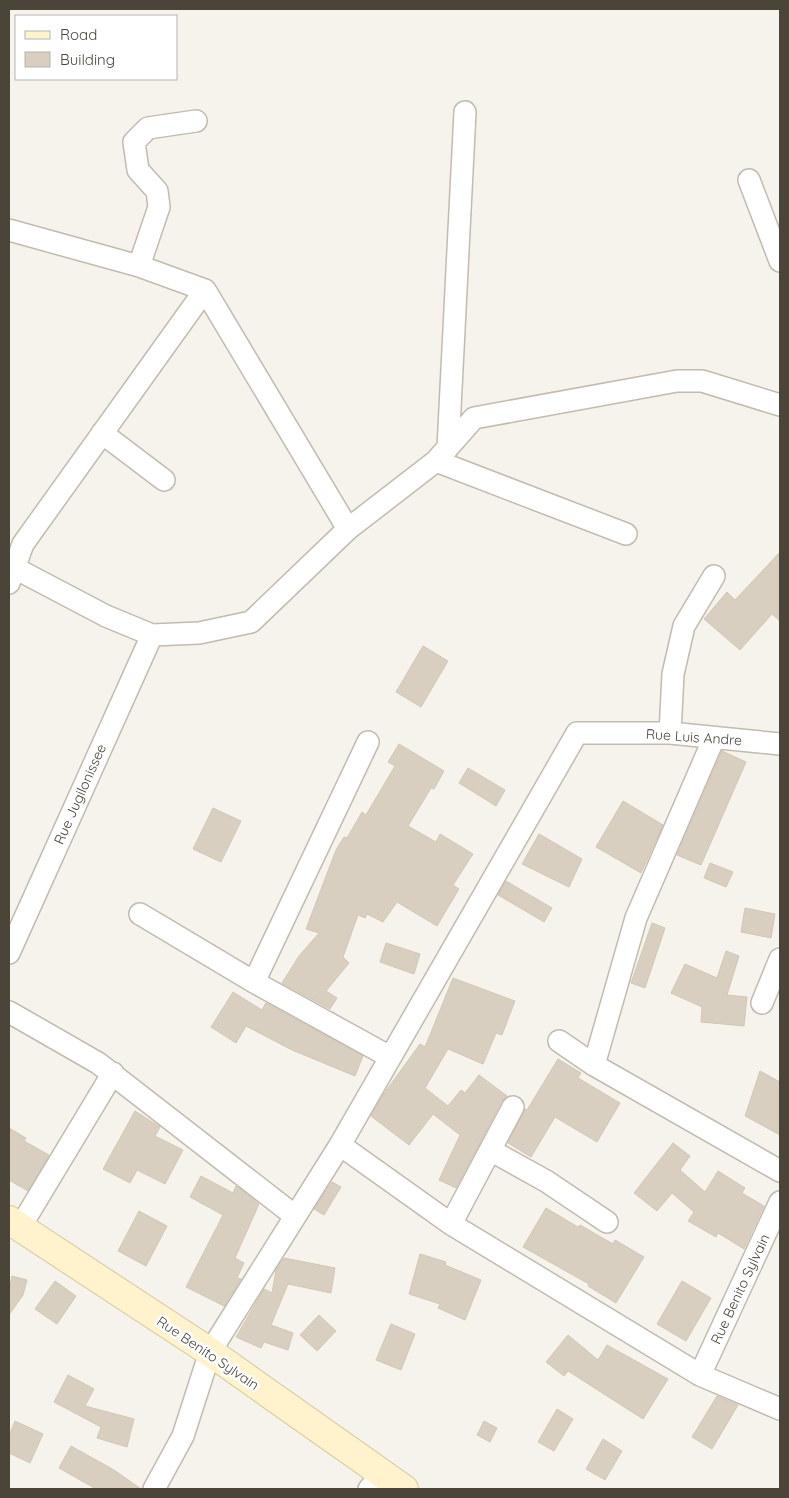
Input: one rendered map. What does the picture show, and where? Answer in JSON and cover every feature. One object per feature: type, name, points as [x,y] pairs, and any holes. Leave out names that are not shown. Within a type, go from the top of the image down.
[{"type":"main road","name":"Rue Benito Sylvain","points":[[14,1224],[210,1352],[384,1484]]},
{"type":"street","points":[[442,454],[464,112]]},
{"type":"street","points":[[139,266],[159,207],[157,191],[138,170],[134,142],[148,128],[196,120]]},
{"type":"street","points":[[749,180],[780,261]]},
{"type":"street","points":[[9,230],[139,266],[206,290],[348,529]]},
{"type":"street","points":[[206,290],[23,544],[10,572],[152,635],[199,634],[251,622],[348,529],[442,454],[474,418],[678,381],[702,382],[780,405]]},
{"type":"street","points":[[102,433],[164,480]]},
{"type":"street","points":[[442,454],[626,534]]},
{"type":"street","points":[[670,732],[672,674],[684,626],[714,576]]},
{"type":"street","name":"Rue Jugilonissee","points":[[9,952],[152,635]]},
{"type":"street","name":"Rue Luis Andre","points":[[390,1057],[577,733],[670,732],[780,744]]},
{"type":"street","points":[[594,1065],[636,918],[714,738]]},
{"type":"street","points":[[254,982],[368,742]]},
{"type":"street","points":[[140,914],[254,982],[390,1057],[340,1145],[210,1352],[183,1436],[154,1489]]},
{"type":"street","points":[[762,1003],[780,959]]},
{"type":"street","points":[[9,1012],[113,1073],[295,1216]]},
{"type":"street","points":[[559,1041],[594,1065],[780,1171]]},
{"type":"street","points":[[14,1224],[113,1073]]},
{"type":"street","points":[[451,1224],[512,1107]]},
{"type":"street","points":[[340,1145],[451,1224],[700,1375],[780,1409]]},
{"type":"street","points":[[490,1150],[546,1181],[607,1222]]},
{"type":"street","name":"Rue Benito Sylvain","points":[[700,1375],[780,1202]]},
{"type":"building","points":[[780,552],[780,621],[772,614],[740,650],[704,619],[727,592],[735,600]]},
{"type":"building","points":[[423,646],[448,661],[421,707],[396,692]]},
{"type":"building","points":[[399,744],[444,771],[434,789],[431,788],[408,826],[436,842],[440,834],[473,854],[453,885],[459,889],[437,926],[397,902],[383,922],[367,914],[365,918],[358,915],[343,957],[349,963],[326,991],[337,998],[330,1009],[282,983],[299,956],[319,933],[306,929],[336,850],[344,837],[347,838],[362,812],[366,815],[395,766],[388,762]]},
{"type":"building","points":[[722,751],[746,762],[701,865],[677,855]]},
{"type":"building","points":[[468,768],[505,790],[496,806],[459,783]]},
{"type":"building","points":[[623,801],[663,825],[641,873],[596,847]]},
{"type":"building","points":[[213,808],[241,821],[221,862],[193,849]]},
{"type":"building","points":[[539,834],[582,859],[569,887],[522,864]]},
{"type":"building","points":[[710,863],[733,872],[726,887],[704,878]]},
{"type":"building","points":[[506,881],[552,908],[544,922],[498,895]]},
{"type":"building","points":[[745,908],[775,914],[771,938],[741,932]]},
{"type":"building","points":[[652,923],[665,928],[645,988],[631,983]]},
{"type":"building","points":[[386,943],[420,954],[414,974],[380,962]]},
{"type":"building","points":[[726,951],[739,956],[727,995],[747,997],[744,1026],[701,1022],[702,1007],[671,993],[685,964],[717,978]]},
{"type":"building","points":[[453,978],[515,1001],[502,1035],[496,1033],[483,1064],[448,1049],[425,1088],[448,1106],[461,1090],[465,1093],[479,1075],[507,1096],[502,1101],[456,1188],[439,1180],[460,1135],[433,1114],[409,1145],[371,1116],[383,1095],[420,1044],[425,1047]]},
{"type":"building","points":[[233,992],[262,1010],[266,1003],[363,1056],[355,1076],[292,1050],[246,1026],[236,1043],[211,1027]]},
{"type":"building","points":[[558,1059],[581,1073],[578,1078],[620,1103],[597,1142],[555,1117],[531,1157],[508,1143],[525,1109],[527,1110]]},
{"type":"building","points":[[760,1071],[780,1082],[780,1135],[745,1116]]},
{"type":"building","points":[[135,1111],[160,1127],[155,1136],[183,1150],[165,1184],[137,1170],[130,1183],[103,1169]]},
{"type":"building","points":[[9,1128],[26,1138],[24,1141],[49,1155],[28,1191],[9,1180]]},
{"type":"building","points":[[673,1143],[690,1156],[680,1170],[705,1192],[718,1171],[745,1188],[742,1193],[764,1206],[744,1249],[718,1233],[716,1237],[688,1221],[694,1212],[672,1193],[657,1211],[634,1193]]},
{"type":"building","points":[[201,1176],[233,1193],[236,1186],[259,1204],[235,1258],[244,1263],[237,1278],[241,1279],[224,1306],[186,1287],[223,1215],[190,1197]]},
{"type":"building","points":[[332,1182],[341,1187],[324,1215],[314,1209]]},
{"type":"building","points":[[546,1208],[578,1227],[580,1225],[613,1244],[615,1240],[644,1257],[616,1303],[588,1286],[589,1284],[523,1247]]},
{"type":"building","points":[[139,1211],[167,1226],[146,1266],[118,1251]]},
{"type":"building","points":[[420,1254],[446,1262],[445,1265],[481,1280],[465,1320],[438,1308],[440,1304],[409,1294]]},
{"type":"building","points":[[284,1258],[335,1268],[331,1293],[288,1284],[271,1325],[293,1333],[288,1350],[264,1342],[261,1348],[236,1337],[264,1289],[272,1293],[276,1270]]},
{"type":"building","points":[[12,1276],[27,1280],[23,1295],[9,1315],[9,1290]]},
{"type":"building","points":[[55,1281],[76,1296],[57,1324],[35,1309]]},
{"type":"building","points":[[682,1281],[711,1298],[686,1341],[657,1324]]},
{"type":"building","points":[[319,1315],[336,1331],[317,1351],[300,1335]]},
{"type":"building","points":[[391,1324],[415,1334],[401,1370],[376,1360]]},
{"type":"building","points":[[568,1335],[598,1360],[607,1345],[668,1379],[643,1419],[568,1371],[564,1376],[546,1362]]},
{"type":"building","points":[[68,1375],[94,1389],[85,1406],[134,1419],[127,1447],[97,1438],[101,1427],[54,1402]]},
{"type":"building","points":[[717,1396],[738,1405],[712,1449],[692,1437]]},
{"type":"building","points":[[557,1409],[573,1419],[554,1451],[538,1442]]},
{"type":"building","points":[[15,1421],[43,1434],[30,1463],[9,1453],[9,1436]]},
{"type":"building","points":[[484,1421],[497,1428],[490,1442],[477,1435]]},
{"type":"building","points":[[603,1439],[622,1451],[605,1480],[586,1469]]},
{"type":"building","points":[[71,1446],[114,1470],[141,1489],[96,1489],[59,1468]]}]
